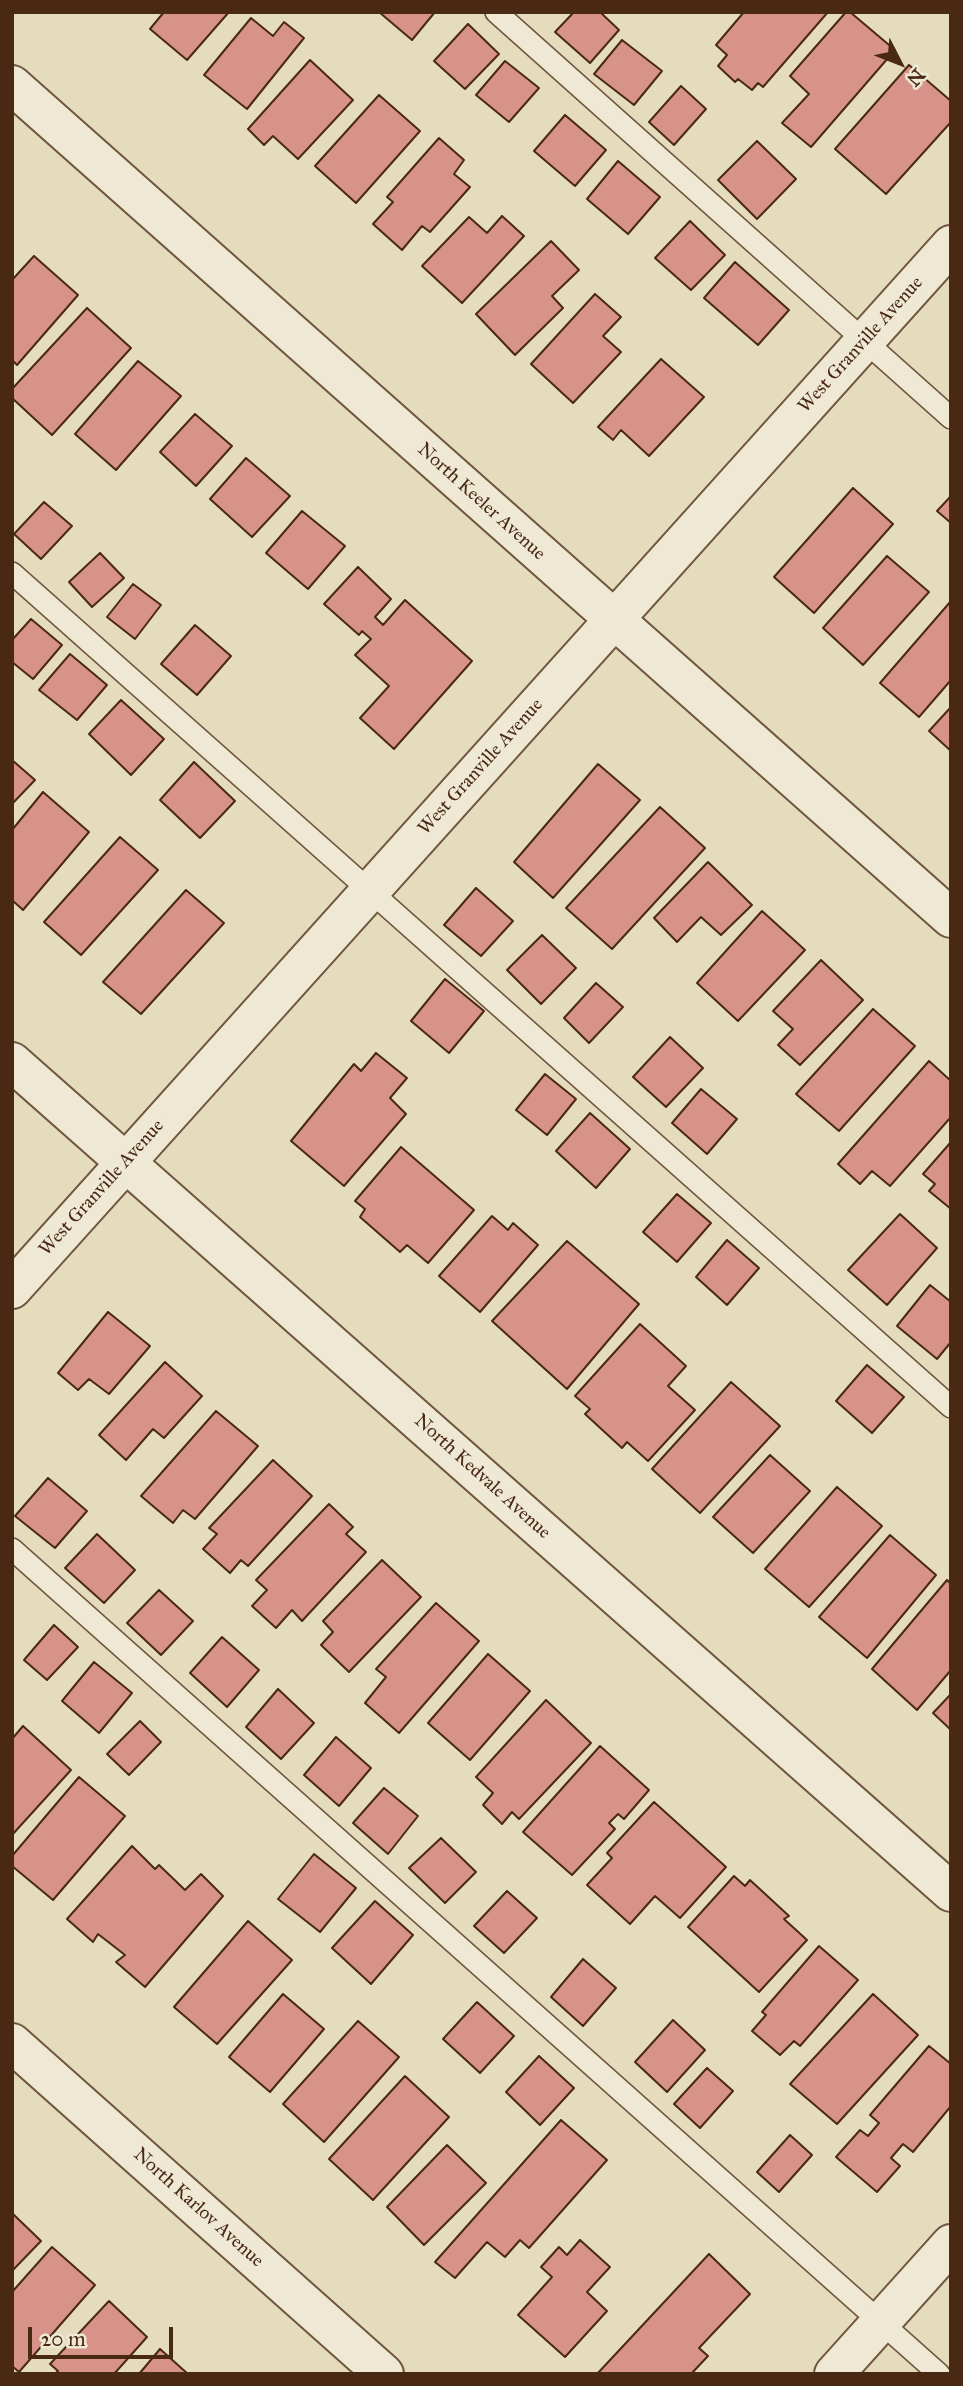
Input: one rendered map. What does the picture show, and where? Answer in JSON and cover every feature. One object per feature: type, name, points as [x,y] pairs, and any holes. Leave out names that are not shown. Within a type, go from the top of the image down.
[{"type":"street","name":"North Keeler Avenue","points":[[12,85],[951,918]]},
{"type":"street","name":"West Granville Avenue","points":[[12,1289],[951,245]]},
{"type":"street","name":"North Kedvale Avenue","points":[[12,1062],[951,1892]]},
{"type":"street","name":"North Karlov Avenue","points":[[12,2043],[384,2374]]},
{"type":"street","points":[[834,2374],[951,2244]]},
{"type":"lane","points":[[496,12],[951,418]]},
{"type":"lane","points":[[12,573],[951,1407]]},
{"type":"lane","points":[[12,1549],[939,2374]]},
{"type":"building","points":[[164,12],[229,12],[187,60],[150,29]]},
{"type":"building","points":[[379,12],[435,12],[412,40]]},
{"type":"building","points":[[574,12],[600,12],[619,30],[590,63],[555,32]]},
{"type":"building","points":[[744,12],[828,12],[763,87],[758,83],[752,90],[738,79],[735,82],[718,66],[727,55],[716,45]]},
{"type":"building","points":[[846,12],[850,12],[895,50],[811,147],[782,123],[809,94],[790,76]]},
{"type":"building","points":[[251,18],[273,36],[284,22],[304,38],[247,109],[204,75]]},
{"type":"building","points":[[468,24],[499,54],[465,89],[434,61]]},
{"type":"building","points":[[622,40],[662,71],[634,105],[594,74]]},
{"type":"building","points":[[310,60],[353,100],[298,159],[273,136],[264,145],[248,129]]},
{"type":"building","points":[[505,61],[539,88],[509,122],[476,95]]},
{"type":"building","points":[[909,65],[951,101],[951,122],[886,194],[835,149]]},
{"type":"building","points":[[681,86],[706,109],[674,145],[649,122]]},
{"type":"building","points":[[379,95],[420,131],[356,203],[315,166]]},
{"type":"building","points":[[565,115],[606,150],[575,186],[534,151]]},
{"type":"building","points":[[439,138],[464,160],[454,174],[470,187],[430,232],[422,226],[402,250],[373,224],[393,202],[387,197]]},
{"type":"building","points":[[757,141],[796,179],[757,219],[718,180]]},
{"type":"building","points":[[618,161],[660,197],[628,234],[587,199]]},
{"type":"building","points":[[502,216],[524,236],[462,303],[422,266],[469,217],[487,233]]},
{"type":"building","points":[[690,221],[725,255],[691,290],[655,258]]},
{"type":"building","points":[[551,241],[579,270],[552,296],[563,308],[515,355],[476,314]]},
{"type":"building","points":[[34,256],[78,295],[17,365],[12,360],[12,280]]},
{"type":"building","points":[[735,262],[789,310],[758,345],[704,298]]},
{"type":"building","points":[[595,294],[621,317],[603,336],[621,352],[573,403],[531,364]]},
{"type":"building","points":[[87,308],[131,348],[52,435],[12,398],[12,389]]},
{"type":"building","points":[[661,359],[704,397],[649,456],[621,430],[613,440],[598,427]]},
{"type":"building","points":[[138,361],[181,396],[116,470],[75,434]]},
{"type":"building","points":[[195,414],[232,446],[196,486],[160,452]]},
{"type":"building","points":[[246,458],[290,496],[252,537],[210,499]]},
{"type":"building","points":[[853,488],[893,524],[814,613],[774,577]]},
{"type":"building","points":[[951,496],[951,523],[937,511]]},
{"type":"building","points":[[44,502],[72,526],[41,559],[14,534]]},
{"type":"building","points":[[302,511],[345,546],[308,589],[266,553]]},
{"type":"building","points":[[100,553],[124,578],[92,607],[69,582]]},
{"type":"building","points":[[887,556],[929,592],[863,665],[823,628]]},
{"type":"building","points":[[358,567],[391,599],[375,617],[383,625],[405,600],[472,661],[394,749],[360,718],[389,686],[355,655],[371,639],[362,631],[359,635],[324,604]]},
{"type":"building","points":[[133,584],[161,605],[135,639],[107,617]]},
{"type":"building","points":[[951,601],[951,680],[919,717],[880,683]]},
{"type":"building","points":[[31,619],[62,645],[33,679],[12,662],[12,640]]},
{"type":"building","points":[[195,625],[231,656],[197,695],[161,664]]},
{"type":"building","points":[[70,654],[107,685],[77,720],[39,690]]},
{"type":"building","points":[[121,700],[164,739],[131,775],[89,734]]},
{"type":"building","points":[[951,707],[951,751],[929,731]]},
{"type":"building","points":[[12,760],[35,780],[12,804]]},
{"type":"building","points":[[194,762],[235,801],[200,838],[160,800]]},
{"type":"building","points":[[598,764],[640,800],[553,898],[514,862]]},
{"type":"building","points":[[43,792],[89,832],[23,910],[12,900],[12,830]]},
{"type":"building","points":[[660,807],[705,848],[612,949],[566,908]]},
{"type":"building","points":[[120,837],[158,870],[81,955],[44,922]]},
{"type":"building","points":[[708,862],[752,905],[721,935],[701,917],[677,942],[654,918]]},
{"type":"building","points":[[476,888],[513,921],[481,956],[444,925]]},
{"type":"building","points":[[186,890],[224,923],[141,1014],[103,982]]},
{"type":"building","points":[[762,911],[805,950],[738,1021],[697,983]]},
{"type":"building","points":[[542,935],[576,968],[541,1004],[507,970]]},
{"type":"building","points":[[821,960],[863,1000],[800,1065],[778,1045],[793,1029],[773,1011]]},
{"type":"building","points":[[445,979],[484,1011],[449,1053],[411,1021]]},
{"type":"building","points":[[596,983],[623,1007],[589,1043],[564,1018]]},
{"type":"building","points":[[873,1009],[915,1046],[839,1131],[796,1094]]},
{"type":"building","points":[[670,1037],[703,1068],[666,1107],[633,1077]]},
{"type":"building","points":[[376,1053],[407,1078],[390,1098],[406,1114],[344,1186],[291,1141],[354,1064],[361,1071]]},
{"type":"building","points":[[929,1061],[951,1081],[951,1117],[890,1186],[872,1171],[860,1184],[838,1164]]},
{"type":"building","points":[[545,1074],[576,1099],[547,1135],[516,1110]]},
{"type":"building","points":[[701,1089],[737,1119],[707,1154],[672,1123]]},
{"type":"building","points":[[590,1113],[630,1149],[596,1188],[556,1151]]},
{"type":"building","points":[[951,1142],[951,1209],[929,1191],[935,1184],[923,1174]]},
{"type":"building","points":[[401,1147],[474,1210],[428,1263],[407,1245],[400,1252],[360,1217],[365,1209],[355,1201]]},
{"type":"building","points":[[677,1194],[711,1223],[677,1262],[643,1232]]},
{"type":"building","points":[[900,1214],[937,1248],[887,1305],[848,1270]]},
{"type":"building","points":[[492,1216],[508,1230],[513,1223],[538,1245],[480,1312],[439,1276]]},
{"type":"building","points":[[727,1240],[759,1268],[727,1305],[696,1277]]},
{"type":"building","points":[[567,1241],[639,1304],[567,1389],[492,1321]]},
{"type":"building","points":[[930,1285],[951,1302],[951,1342],[937,1359],[897,1326]]},
{"type":"building","points":[[108,1312],[150,1346],[109,1394],[89,1379],[78,1390],[58,1373]]},
{"type":"building","points":[[640,1324],[686,1366],[668,1386],[695,1410],[648,1461],[627,1442],[622,1448],[585,1414],[590,1409],[575,1396]]},
{"type":"building","points":[[165,1362],[202,1396],[164,1438],[153,1429],[126,1460],[99,1435]]},
{"type":"building","points":[[867,1365],[904,1397],[872,1433],[836,1401]]},
{"type":"building","points":[[731,1382],[780,1426],[700,1513],[652,1469]]},
{"type":"building","points":[[216,1411],[258,1446],[195,1519],[183,1510],[173,1523],[141,1496]]},
{"type":"building","points":[[770,1455],[810,1491],[753,1553],[713,1517]]},
{"type":"building","points":[[273,1460],[312,1496],[248,1566],[241,1560],[230,1573],[203,1549],[217,1534],[209,1528]]},
{"type":"building","points":[[48,1478],[87,1511],[55,1548],[15,1516]]},
{"type":"building","points":[[837,1487],[882,1526],[809,1607],[765,1569]]},
{"type":"building","points":[[329,1504],[353,1527],[346,1534],[366,1552],[302,1621],[292,1610],[276,1628],[252,1606],[267,1590],[256,1580]]},
{"type":"building","points":[[97,1534],[135,1570],[104,1603],[65,1568]]},
{"type":"building","points":[[890,1535],[936,1575],[867,1658],[819,1617]]},
{"type":"building","points":[[382,1560],[421,1597],[349,1672],[321,1645],[333,1632],[323,1621]]},
{"type":"building","points":[[947,1580],[951,1584],[951,1670],[917,1710],[872,1669]]},
{"type":"building","points":[[159,1590],[193,1621],[161,1655],[127,1623]]},
{"type":"building","points":[[436,1603],[479,1641],[399,1733],[365,1703],[386,1677],[376,1669]]},
{"type":"building","points":[[54,1625],[78,1647],[47,1680],[24,1660]]},
{"type":"building","points":[[222,1637],[259,1670],[227,1707],[190,1673]]},
{"type":"building","points":[[488,1654],[530,1691],[470,1760],[428,1723]]},
{"type":"building","points":[[94,1662],[132,1693],[99,1733],[62,1701]]},
{"type":"building","points":[[278,1689],[314,1723],[281,1759],[246,1727]]},
{"type":"building","points":[[951,1694],[951,1730],[933,1713]]},
{"type":"building","points":[[546,1700],[591,1743],[519,1819],[512,1812],[502,1824],[483,1805],[493,1793],[476,1777]]},
{"type":"building","points":[[140,1721],[161,1742],[129,1775],[107,1754]]},
{"type":"building","points":[[23,1726],[71,1770],[12,1835],[12,1739]]},
{"type":"building","points":[[336,1737],[371,1768],[339,1806],[304,1775]]},
{"type":"building","points":[[600,1746],[649,1790],[624,1819],[618,1814],[609,1823],[615,1829],[572,1875],[523,1832]]},
{"type":"building","points":[[79,1777],[125,1816],[53,1900],[12,1866],[12,1856]]},
{"type":"building","points":[[384,1788],[418,1816],[388,1854],[353,1823]]},
{"type":"building","points":[[654,1802],[726,1867],[680,1918],[655,1896],[630,1924],[587,1885],[612,1858],[607,1853]]},
{"type":"building","points":[[441,1838],[476,1872],[445,1903],[409,1868]]},
{"type":"building","points":[[132,1846],[155,1869],[159,1865],[185,1890],[201,1874],[223,1896],[145,1987],[116,1962],[125,1955],[98,1934],[93,1942],[67,1919]]},
{"type":"building","points":[[314,1854],[356,1888],[320,1932],[278,1899]]},
{"type":"building","points":[[734,1876],[745,1886],[750,1880],[789,1916],[784,1919],[807,1940],[759,1992],[688,1927]]},
{"type":"building","points":[[507,1891],[537,1918],[504,1953],[474,1926]]},
{"type":"building","points":[[375,1901],[413,1935],[371,1984],[332,1948]]},
{"type":"building","points":[[248,1921],[292,1960],[217,2044],[174,2007]]},
{"type":"building","points":[[819,1946],[858,1980],[800,2046],[794,2041],[780,2055],[752,2031],[766,2015],[762,2012]]},
{"type":"building","points":[[583,1959],[616,1988],[583,2026],[551,1997]]},
{"type":"building","points":[[283,1994],[324,2029],[270,2092],[229,2057]]},
{"type":"building","points":[[873,1994],[918,2035],[837,2124],[790,2084]]},
{"type":"building","points":[[477,2002],[514,2036],[480,2073],[443,2039]]},
{"type":"building","points":[[673,2020],[705,2050],[667,2092],[635,2062]]},
{"type":"building","points":[[358,2021],[399,2057],[324,2142],[283,2104]]},
{"type":"building","points":[[929,2046],[951,2064],[951,2106],[913,2152],[903,2144],[891,2158],[900,2166],[877,2192],[836,2157],[860,2130],[868,2136],[879,2123],[870,2115]]},
{"type":"building","points":[[539,2056],[574,2088],[540,2125],[506,2092]]},
{"type":"building","points":[[707,2068],[733,2091],[700,2128],[674,2104]]},
{"type":"building","points":[[405,2076],[449,2117],[373,2200],[329,2159]]},
{"type":"building","points":[[561,2120],[607,2160],[529,2248],[520,2240],[505,2257],[487,2242],[455,2278],[435,2262]]},
{"type":"building","points":[[790,2135],[812,2155],[779,2192],[757,2172]]},
{"type":"building","points":[[447,2145],[486,2183],[424,2245],[387,2207]]},
{"type":"building","points":[[12,2213],[41,2241],[12,2271]]},
{"type":"building","points":[[580,2240],[610,2267],[587,2292],[607,2311],[565,2357],[518,2315],[552,2277],[541,2267],[559,2247],[567,2255]]},
{"type":"building","points":[[52,2247],[95,2285],[19,2372],[12,2366],[12,2292]]},
{"type":"building","points":[[709,2254],[750,2294],[699,2348],[708,2356],[691,2374],[597,2374]]},
{"type":"building","points":[[109,2301],[147,2337],[114,2374],[55,2374],[58,2371],[50,2364]]},
{"type":"building","points":[[160,2349],[188,2374],[139,2374]]}]
